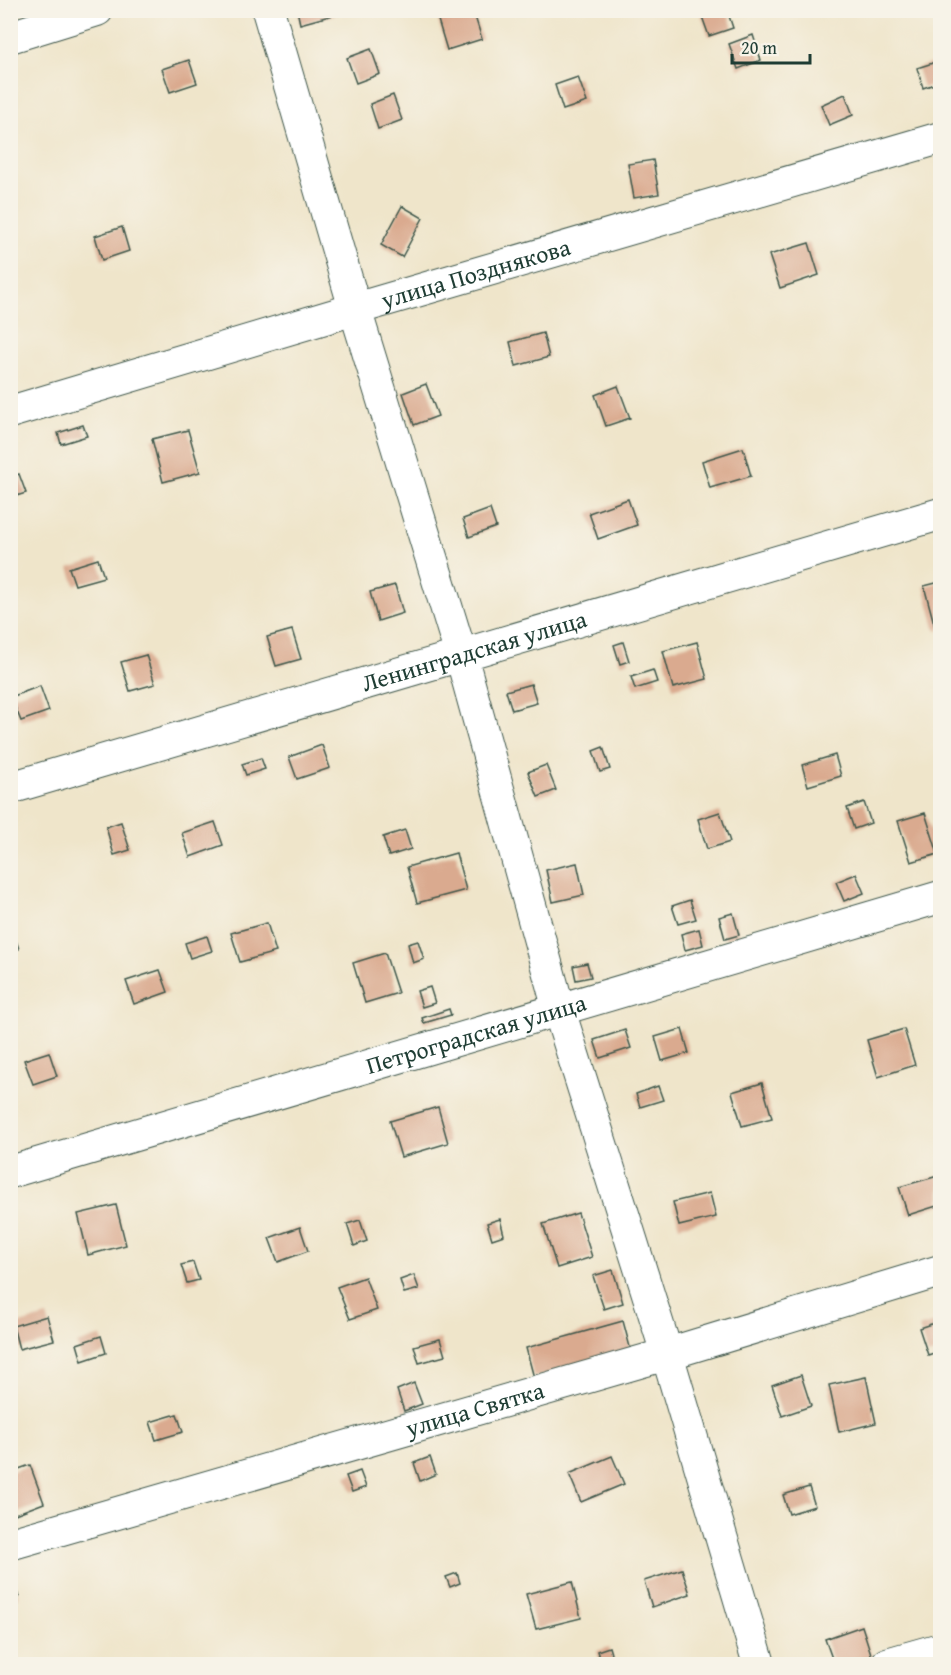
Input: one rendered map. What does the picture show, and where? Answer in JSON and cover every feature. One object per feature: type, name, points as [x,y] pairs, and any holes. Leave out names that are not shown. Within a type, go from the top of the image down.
[{"type":"street","points":[[10,37],[96,10]]},
{"type":"street","points":[[268,10],[355,309],[460,655],[559,1010],[667,1354],[759,1665]]},
{"type":"street","name":"улица Позднякова","points":[[10,412],[940,138]]},
{"type":"street","name":"Ленинградская улица","points":[[10,788],[940,514]]},
{"type":"street","name":"Петроградская улица","points":[[10,1172],[940,897]]},
{"type":"street","name":"улица Святка","points":[[10,1544],[667,1354],[940,1271]]},
{"type":"street","points":[[887,1665],[940,1648]]},
{"type":"building","points":[[297,10],[348,10],[348,11],[300,24]]},
{"type":"building","points":[[435,10],[473,10],[482,39],[447,50]]},
{"type":"building","points":[[727,10],[733,28],[709,36],[700,11]]},
{"type":"building","points":[[753,35],[761,60],[738,69],[729,44]]},
{"type":"building","points":[[371,49],[380,74],[356,83],[347,58]]},
{"type":"building","points":[[189,60],[197,83],[170,92],[162,69]]},
{"type":"building","points":[[939,61],[940,82],[923,88],[917,68]]},
{"type":"building","points":[[578,77],[587,102],[563,110],[555,85]]},
{"type":"building","points":[[845,94],[853,115],[829,125],[821,105]]},
{"type":"building","points":[[393,95],[402,120],[378,129],[370,104]]},
{"type":"building","points":[[653,160],[659,194],[634,198],[628,164]]},
{"type":"building","points":[[402,206],[423,218],[402,257],[381,245]]},
{"type":"building","points":[[122,227],[129,251],[102,260],[95,236]]},
{"type":"building","points":[[809,243],[819,275],[780,288],[769,255]]},
{"type":"building","points":[[543,333],[549,357],[516,366],[510,342]]},
{"type":"building","points":[[426,384],[438,416],[414,425],[403,393]]},
{"type":"building","points":[[618,386],[630,418],[606,426],[595,395]]},
{"type":"building","points":[[83,425],[87,436],[61,444],[58,433]]},
{"type":"building","points":[[188,430],[200,472],[163,482],[152,439]]},
{"type":"building","points":[[743,448],[751,476],[710,488],[702,461]]},
{"type":"building","points":[[19,474],[26,493],[10,498],[10,477]]},
{"type":"building","points":[[628,499],[637,525],[598,539],[589,513]]},
{"type":"building","points":[[490,509],[496,527],[469,537],[463,519]]},
{"type":"building","points":[[98,559],[104,577],[75,585],[69,568]]},
{"type":"building","points":[[940,582],[940,630],[936,631],[924,586]]},
{"type":"building","points":[[395,585],[403,613],[378,621],[370,592]]},
{"type":"building","points":[[292,630],[301,659],[276,666],[267,637]]},
{"type":"building","points":[[623,642],[629,661],[620,664],[614,645]]},
{"type":"building","points":[[697,642],[707,679],[673,688],[663,651]]},
{"type":"building","points":[[146,655],[155,684],[130,691],[121,662]]},
{"type":"building","points":[[653,670],[657,682],[635,689],[631,677]]},
{"type":"building","points":[[531,684],[537,703],[512,710],[506,691]]},
{"type":"building","points":[[40,686],[49,711],[21,721],[11,697]]},
{"type":"building","points":[[322,745],[330,768],[297,779],[289,757]]},
{"type":"building","points":[[603,747],[610,769],[600,772],[593,751]]},
{"type":"building","points":[[835,755],[841,776],[808,786],[802,765]]},
{"type":"building","points":[[261,758],[265,769],[246,775],[242,764]]},
{"type":"building","points":[[546,765],[556,790],[538,797],[528,772]]},
{"type":"building","points":[[864,802],[871,823],[854,829],[847,808]]},
{"type":"building","points":[[720,812],[730,842],[707,849],[698,819]]},
{"type":"building","points":[[925,813],[938,854],[911,862],[898,821]]},
{"type":"building","points":[[121,822],[130,850],[114,855],[106,827]]},
{"type":"building","points":[[215,822],[223,845],[190,857],[182,833]]},
{"type":"building","points":[[405,830],[411,849],[389,856],[383,837]]},
{"type":"building","points":[[456,853],[466,890],[417,903],[407,867]]},
{"type":"building","points":[[577,863],[584,895],[553,902],[546,870]]},
{"type":"building","points":[[856,874],[864,893],[844,901],[836,882]]},
{"type":"building","points":[[690,900],[696,919],[678,924],[672,906]]},
{"type":"building","points":[[733,913],[739,935],[725,939],[719,917]]},
{"type":"building","points":[[10,923],[19,949],[10,951]]},
{"type":"building","points":[[267,923],[276,952],[240,962],[231,933]]},
{"type":"building","points":[[699,929],[703,945],[685,950],[681,934]]},
{"type":"building","points":[[207,936],[212,951],[190,958],[185,943]]},
{"type":"building","points":[[418,941],[424,959],[413,963],[408,944]]},
{"type":"building","points":[[385,953],[398,993],[365,1003],[353,963]]},
{"type":"building","points":[[587,963],[591,977],[576,980],[573,966]]},
{"type":"building","points":[[160,970],[168,992],[134,1004],[126,981]]},
{"type":"building","points":[[430,987],[435,1003],[422,1007],[417,991]]},
{"type":"building","points":[[449,1009],[451,1015],[424,1023],[422,1018]]},
{"type":"building","points":[[682,1029],[689,1053],[662,1061],[655,1037]]},
{"type":"building","points":[[904,1029],[915,1065],[878,1077],[867,1040]]},
{"type":"building","points":[[625,1030],[631,1048],[600,1058],[594,1040]]},
{"type":"building","points":[[49,1052],[57,1076],[33,1084],[24,1060]]},
{"type":"building","points":[[762,1083],[772,1118],[742,1126],[732,1092]]},
{"type":"building","points":[[658,1086],[663,1100],[640,1107],[636,1094]]},
{"type":"building","points":[[438,1107],[448,1143],[401,1157],[390,1121]]},
{"type":"building","points":[[938,1176],[940,1205],[908,1215],[899,1187]]},
{"type":"building","points":[[710,1193],[716,1217],[679,1226],[673,1202]]},
{"type":"building","points":[[116,1205],[126,1245],[88,1255],[78,1214]]},
{"type":"building","points":[[578,1213],[592,1257],[557,1268],[543,1224]]},
{"type":"building","points":[[500,1219],[504,1235],[492,1239],[487,1223]]},
{"type":"building","points":[[360,1220],[367,1241],[354,1246],[347,1224]]},
{"type":"building","points":[[300,1227],[308,1251],[278,1262],[269,1238]]},
{"type":"building","points":[[193,1262],[199,1280],[187,1283],[181,1265]]},
{"type":"building","points":[[613,1270],[623,1303],[604,1309],[593,1276]]},
{"type":"building","points":[[414,1275],[419,1289],[404,1293],[400,1280]]},
{"type":"building","points":[[365,1277],[377,1310],[350,1319],[337,1287]]},
{"type":"building","points":[[47,1316],[54,1340],[19,1349],[13,1326]]},
{"type":"building","points":[[623,1321],[631,1351],[534,1378],[526,1348]]},
{"type":"building","points":[[940,1321],[940,1351],[928,1355],[919,1328]]},
{"type":"building","points":[[101,1336],[106,1353],[82,1361],[77,1344]]},
{"type":"building","points":[[440,1339],[445,1356],[419,1363],[414,1346]]},
{"type":"building","points":[[801,1375],[811,1406],[782,1416],[772,1385]]},
{"type":"building","points":[[866,1377],[876,1423],[839,1432],[829,1385]]},
{"type":"building","points":[[414,1383],[422,1404],[404,1411],[397,1390]]},
{"type":"building","points":[[177,1414],[183,1432],[156,1440],[150,1422]]},
{"type":"building","points":[[612,1456],[624,1484],[581,1502],[569,1474]]},
{"type":"building","points":[[430,1457],[436,1474],[420,1481],[414,1463]]},
{"type":"building","points":[[30,1465],[44,1503],[15,1514],[10,1502],[10,1472]]},
{"type":"building","points":[[360,1471],[366,1487],[352,1492],[346,1476]]},
{"type":"building","points":[[809,1487],[815,1506],[789,1514],[783,1495]]},
{"type":"building","points":[[682,1569],[690,1594],[652,1607],[644,1581]]},
{"type":"building","points":[[457,1573],[460,1583],[450,1587],[446,1577]]},
{"type":"building","points":[[10,1574],[19,1597],[10,1600]]},
{"type":"building","points":[[572,1582],[581,1618],[536,1629],[526,1594]]},
{"type":"building","points":[[862,1626],[872,1657],[850,1664],[834,1664],[825,1639]]},
{"type":"building","points":[[609,1647],[614,1664],[601,1664],[597,1651]]}]
